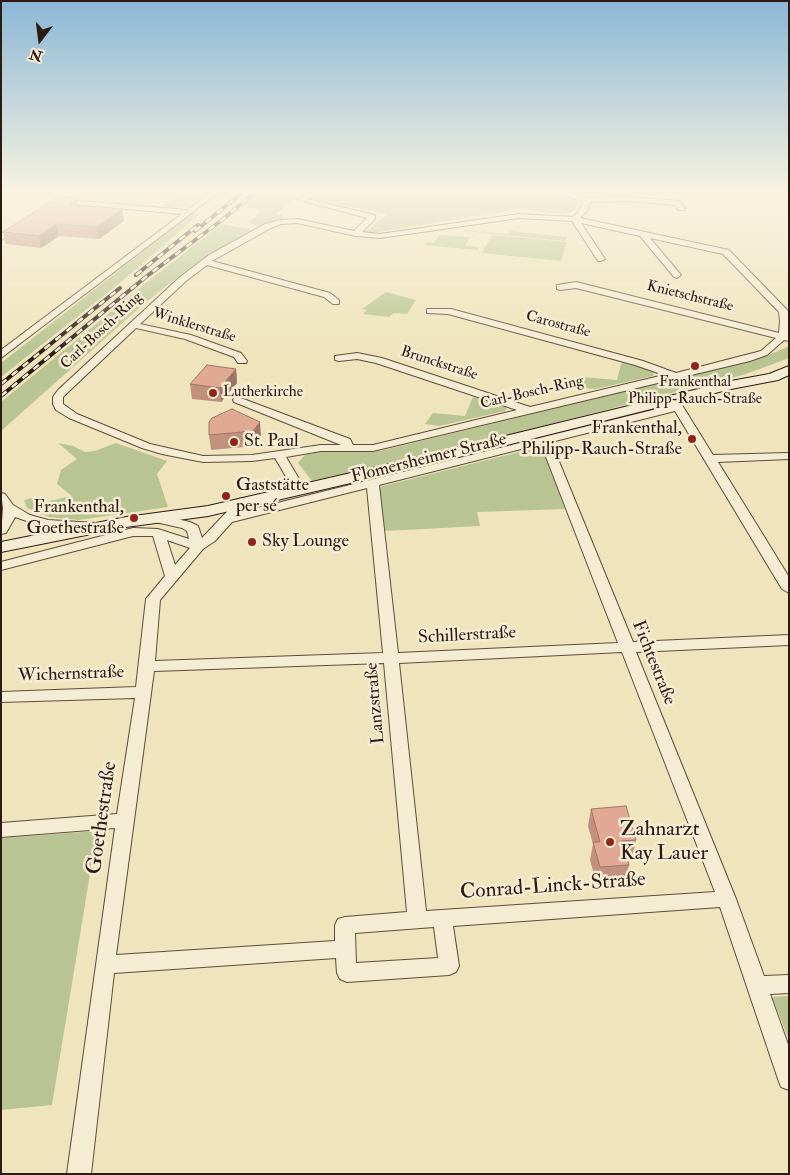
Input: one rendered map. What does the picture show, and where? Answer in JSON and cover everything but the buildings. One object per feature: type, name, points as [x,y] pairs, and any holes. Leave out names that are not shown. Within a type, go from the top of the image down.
[{"type":"main road","name":"Flomersheimer Straße","points":[[1,547],[96,527],[156,525],[243,502],[673,403],[731,385],[789,363]]},
{"type":"main road","name":"Flomersheimer Straße","points":[[731,385],[773,377],[789,370]]},
{"type":"street","points":[[1,355],[142,247]]},
{"type":"street","name":"Carl-Bosch-Ring","points":[[231,247],[183,278],[62,392],[58,397],[60,408],[73,416],[162,451],[210,459],[252,458],[321,448],[373,448],[676,376],[759,354],[772,348],[787,336],[783,311],[726,252],[702,247]]},
{"type":"street","points":[[593,247],[601,259]]},
{"type":"street","points":[[653,247],[677,275]]},
{"type":"street","points":[[205,262],[319,292],[336,302]]},
{"type":"street","name":"Knietschstraße","points":[[560,287],[576,285],[787,336]]},
{"type":"street","name":"Carostraße","points":[[430,311],[448,311],[640,363],[676,376]]},
{"type":"street","name":"Winklerstraße","points":[[133,325],[188,337],[238,355],[242,361]]},
{"type":"street","name":"Brunckstraße","points":[[339,358],[357,356],[378,360],[528,410]]},
{"type":"street","points":[[238,400],[346,441],[348,448]]},
{"type":"street","points":[[673,403],[711,459],[789,589]]},
{"type":"street","name":"Flomersheimer Straße","points":[[226,520],[545,440],[673,403]]},
{"type":"street","name":"Fichtestraße","points":[[545,440],[727,899]]},
{"type":"street","points":[[279,455],[300,490]]},
{"type":"street","points":[[711,459],[789,456]]},
{"type":"street","name":"Lanzstraße","points":[[373,483],[392,658],[416,920]]},
{"type":"street","name":"Goethestraße","points":[[79,1174],[105,965],[147,666],[153,600],[198,546],[210,538],[243,502]]},
{"type":"street","points":[[5,503],[26,518],[47,524],[96,527]]},
{"type":"street","points":[[1,530],[9,519],[5,503]]},
{"type":"street","points":[[156,525],[172,576]]},
{"type":"street","name":"Flomersheimer Straße","points":[[1,566],[156,525],[198,546]]},
{"type":"street","name":"Schillerstraße","points":[[147,666],[392,658],[789,640]]},
{"type":"street","name":"Wichernstraße","points":[[1,697],[143,692]]},
{"type":"street","points":[[1,830],[126,820]]},
{"type":"street","points":[[727,899],[789,1079]]},
{"type":"street","name":"Conrad-Linck-Straße","points":[[442,918],[449,966],[347,973],[345,925],[442,918],[727,899]]},
{"type":"street","points":[[105,965],[345,949]]},
{"type":"street","points":[[757,986],[789,984]]},
{"type":"green space","points":[[149,247],[162,247],[121,282],[1,377],[1,363]]},
{"type":"green space","points":[[192,247],[223,247],[199,261],[146,302],[1,431],[1,402]]},
{"type":"green space","points":[[444,247],[479,247],[478,250]]},
{"type":"green space","points":[[485,247],[565,247],[561,261],[482,253]]},
{"type":"green space","points":[[386,292],[416,300],[407,314],[394,313],[389,317],[363,314],[367,310],[362,309]]},
{"type":"green space","points":[[789,346],[789,358],[746,374],[504,436],[312,481],[298,463],[305,455],[319,452],[380,451],[750,361]]},
{"type":"green space","points":[[621,364],[638,366],[654,373],[653,376],[595,389],[579,388],[582,377],[617,380]]},
{"type":"green space","points":[[473,397],[507,408],[505,411],[439,426],[425,424],[433,413],[465,416]]},
{"type":"green space","points":[[58,443],[73,446],[85,452],[95,451],[116,443],[167,461],[157,474],[168,507],[79,520],[49,517],[27,508],[24,500],[39,496],[45,502],[72,496],[57,484],[61,470],[77,459]]},
{"type":"green space","points":[[539,447],[545,454],[565,509],[477,512],[480,526],[385,531],[379,487]]},
{"type":"green space","points":[[97,831],[52,1105],[1,1110],[1,838]]},
{"type":"green space","points":[[789,996],[789,1040],[772,997]]},
{"type":"railway","points":[[136,275],[171,247]]},
{"type":"railway","points":[[1,396],[147,276],[186,247]]},
{"type":"railway","points":[[1,384],[120,288]]},
{"type":"place","name":"Frankenthal Philipp-Rauch-Straße","points":[[695,366]]},
{"type":"place","name":"Lutherkirche","points":[[213,393]]},
{"type":"place","name":"Frankenthal, Philipp-Rauch-Straße","points":[[692,439]]},
{"type":"place","name":"St. Paul","points":[[234,442]]},
{"type":"place","name":"Gaststätte per sé","points":[[226,496]]},
{"type":"place","name":"Frankenthal, Goethestraße","points":[[134,518]]},
{"type":"place","name":"Sky Lounge","points":[[252,542]]},
{"type":"place","name":"Zahnarzt Kay Lauer","points":[[610,842]]}]
